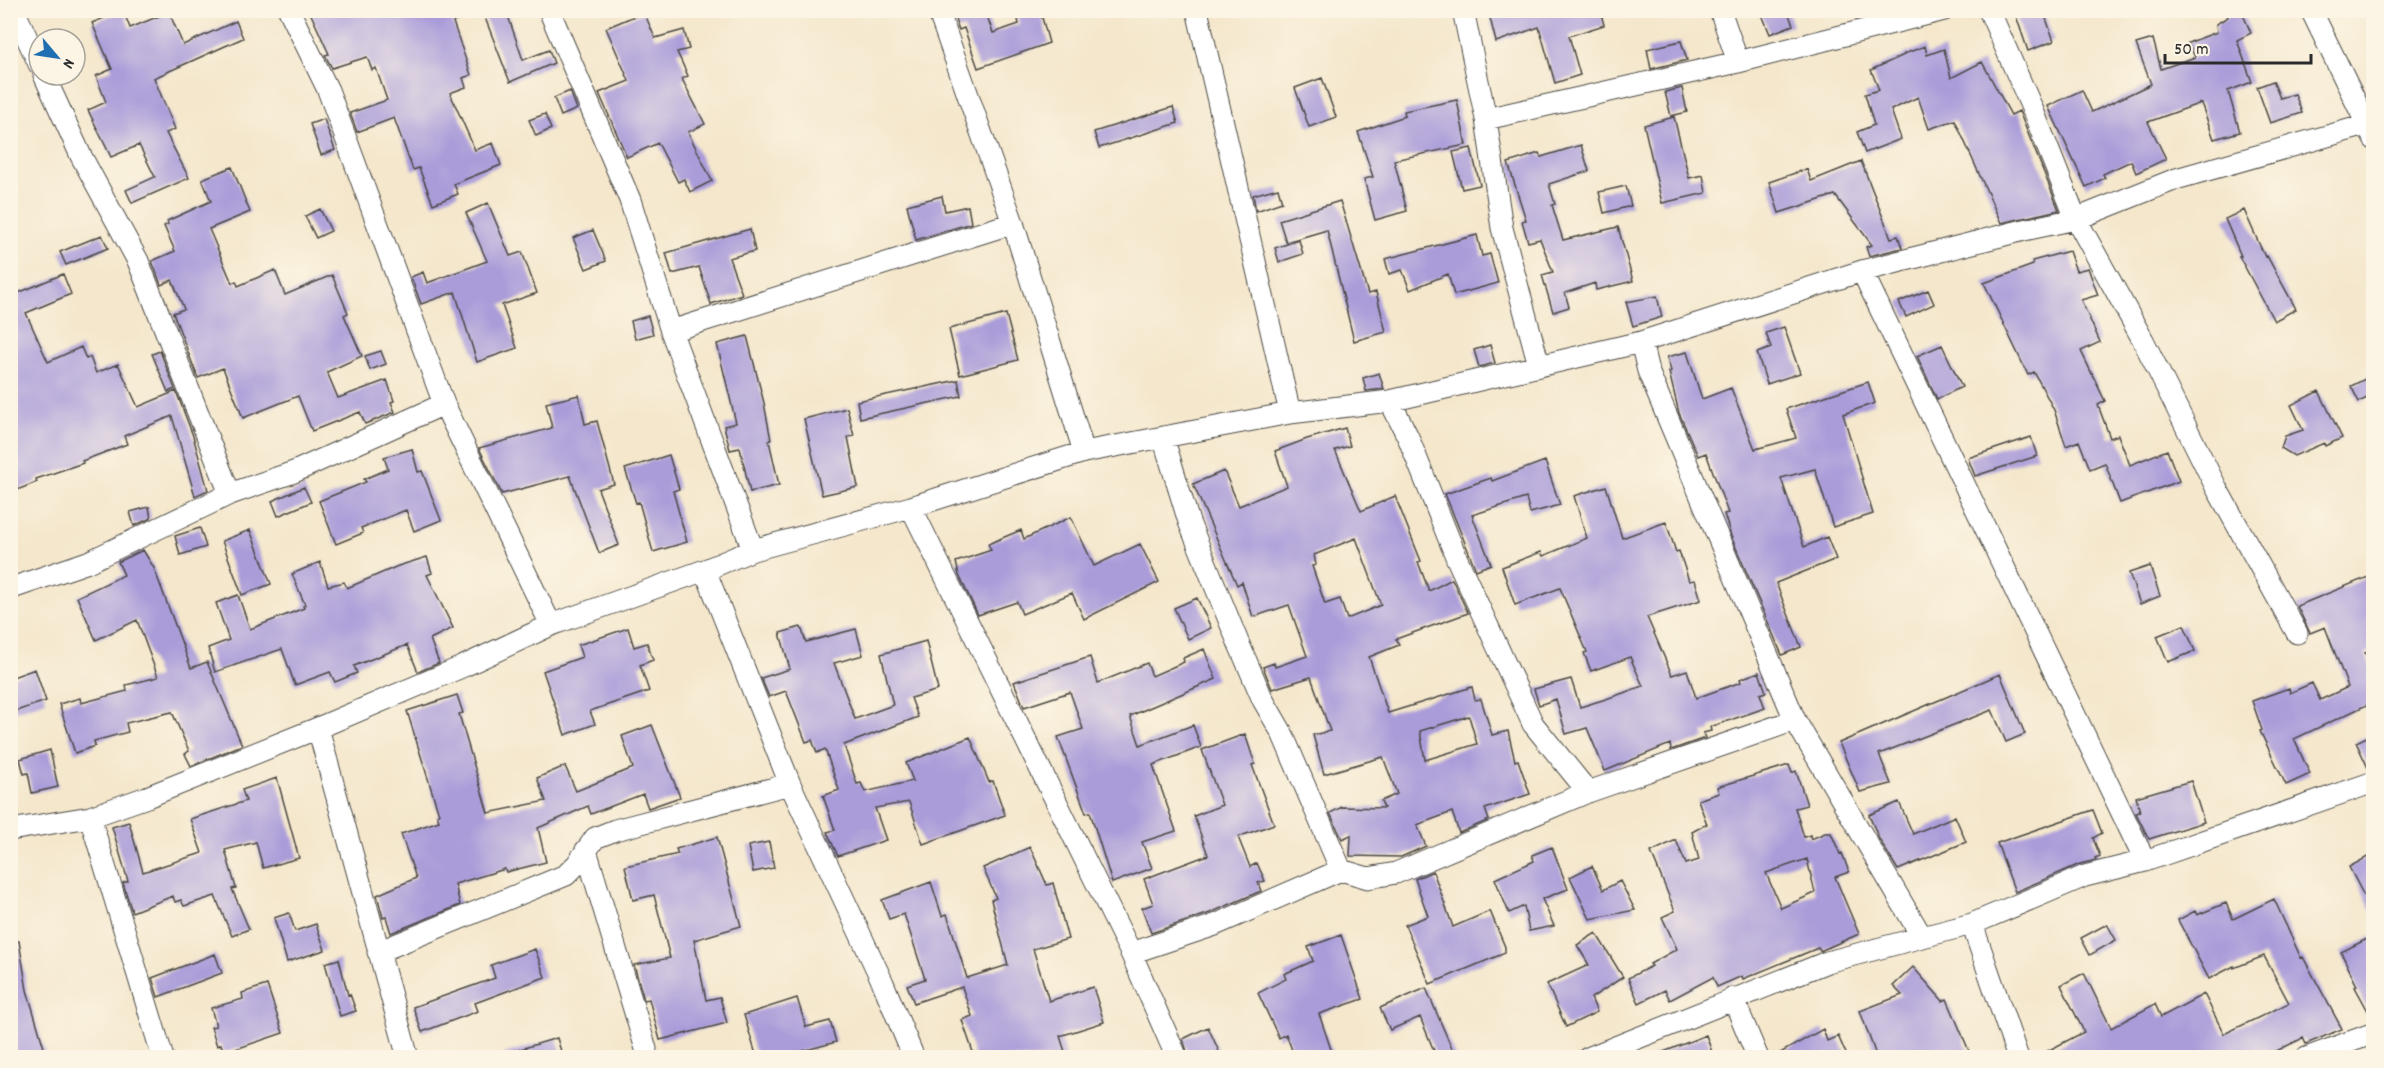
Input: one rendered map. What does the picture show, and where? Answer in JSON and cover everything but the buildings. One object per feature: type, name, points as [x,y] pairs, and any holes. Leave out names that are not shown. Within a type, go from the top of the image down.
[{"type":"street","points":[[14,10],[27,38]]},
{"type":"street","points":[[289,10],[328,90],[444,404],[551,625]]},
{"type":"street","points":[[549,10],[630,200],[671,331],[753,550]]},
{"type":"street","points":[[938,10],[1013,223],[1084,452]]},
{"type":"street","points":[[1197,10],[1290,413]]},
{"type":"street","points":[[1463,10],[1486,119],[1502,228],[1539,365]]},
{"type":"street","points":[[1720,10],[1738,62]]},
{"type":"street","points":[[1486,119],[1738,62],[1944,10]]},
{"type":"street","points":[[1989,10],[2032,108],[2076,219],[2143,340],[2217,489],[2297,633]]},
{"type":"street","points":[[10,830],[90,817],[147,797],[464,666],[551,625],[705,570],[753,550],[911,507],[1084,452],[1290,413],[1390,401],[1641,342],[1862,272],[2024,230],[2076,219],[2176,179],[2370,132],[2311,10]]},
{"type":"street","points":[[49,87],[81,156],[138,261],[230,494]]},
{"type":"street","points":[[671,331],[1013,223]]},
{"type":"street","points":[[1862,272],[2145,861]]},
{"type":"street","points":[[1641,342],[1648,371],[1795,720],[1922,937]]},
{"type":"street","points":[[1390,401],[1408,437],[1457,559],[1533,724],[1588,792]]},
{"type":"street","points":[[11,587],[87,562],[230,494],[294,472],[444,404]]},
{"type":"street","points":[[1163,437],[1190,522],[1238,642],[1263,700],[1282,733],[1341,870]]},
{"type":"street","points":[[911,507],[1131,953],[1177,1058]]},
{"type":"street","points":[[705,570],[790,784],[883,983],[914,1058]]},
{"type":"street","points":[[1131,953],[1215,925],[1341,870],[1368,878],[1396,873],[1588,792],[1795,720]]},
{"type":"street","points":[[318,728],[408,1058]]},
{"type":"street","points":[[1588,1058],[1827,962],[1972,924],[2085,876],[2145,861],[2373,782]]},
{"type":"street","points":[[378,952],[566,875],[596,838],[615,830],[790,784]]},
{"type":"street","points":[[90,817],[163,1058]]},
{"type":"street","points":[[586,850],[646,1049]]},
{"type":"street","points":[[1972,924],[2018,1058]]},
{"type":"street","points":[[1733,999],[1758,1058]]},
{"type":"street","points":[[2306,1058],[2373,1033]]}]
